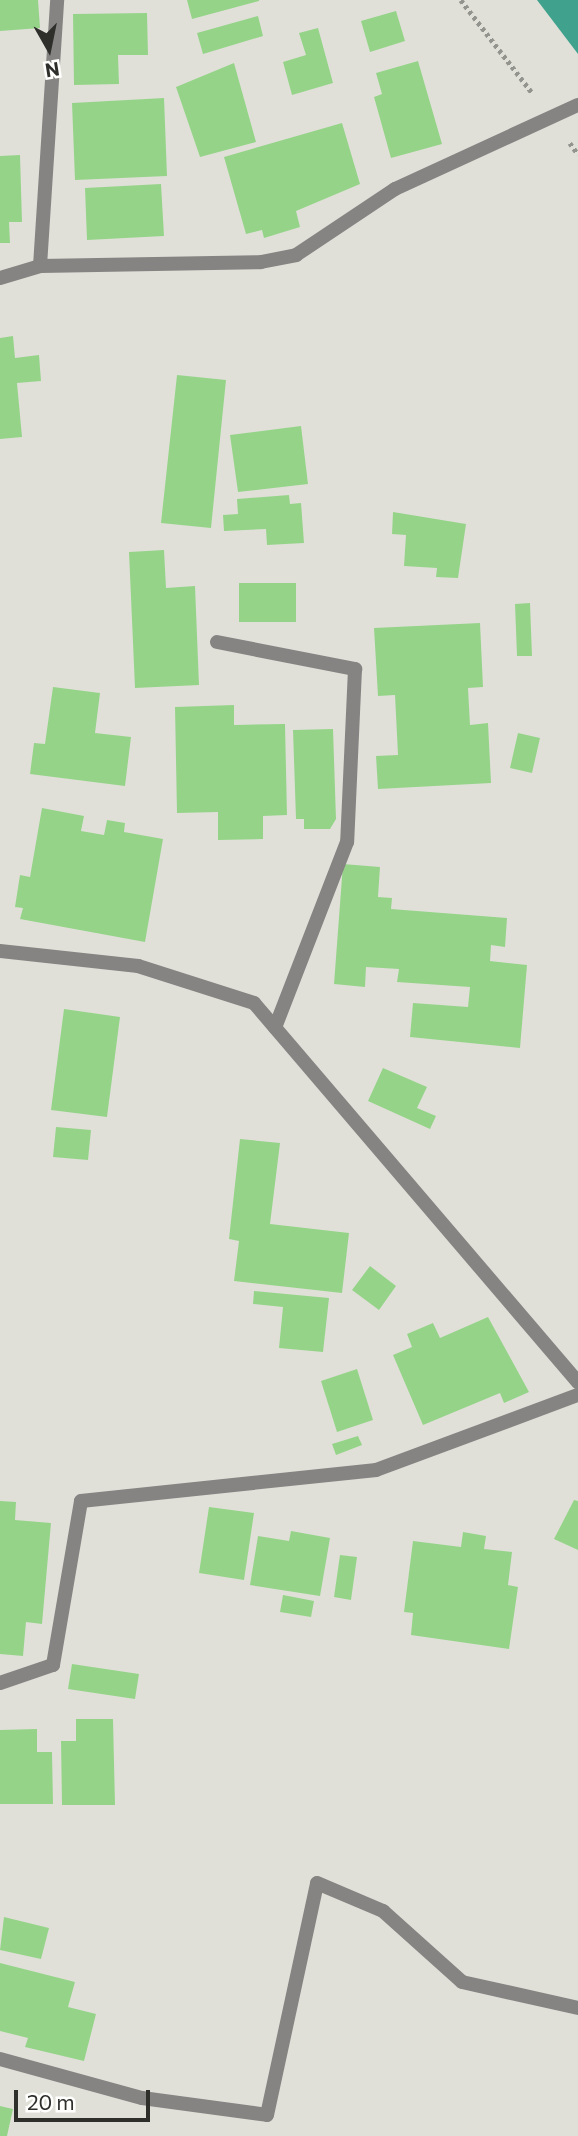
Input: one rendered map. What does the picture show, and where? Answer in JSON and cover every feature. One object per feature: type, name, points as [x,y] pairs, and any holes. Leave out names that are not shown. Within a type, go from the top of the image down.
[{"type":"street","points":[[40,266],[57,0]]},
{"type":"street","points":[[0,278],[40,266],[261,262],[296,255],[395,189],[573,107]]},
{"type":"street","points":[[217,642],[355,669],[347,842],[275,1028]]},
{"type":"street","points":[[0,951],[138,966],[254,1003],[578,1383]]},
{"type":"street","points":[[0,1683],[53,1665],[81,1501],[376,1470],[578,1395]]},
{"type":"street","points":[[0,2060],[142,2098],[267,2115],[317,1883],[383,1911],[462,1982],[578,2008]]},
{"type":"path","points":[[461,0],[578,154]]},
{"type":"shaded area","points":[[537,0],[578,0],[578,54]]},
{"type":"building","points":[[0,0],[38,0],[40,28],[0,31]]},
{"type":"building","points":[[187,0],[259,0],[259,1],[192,19]]},
{"type":"building","points":[[396,11],[405,41],[370,52],[361,21]]},
{"type":"building","points":[[147,13],[148,55],[118,55],[119,84],[74,85],[73,14]]},
{"type":"building","points":[[258,16],[263,36],[203,54],[197,33]]},
{"type":"building","points":[[318,28],[333,83],[292,95],[283,62],[306,55],[299,33]]},
{"type":"building","points":[[418,61],[442,144],[391,158],[374,97],[382,94],[376,73]]},
{"type":"building","points":[[234,63],[256,142],[200,157],[176,87]]},
{"type":"building","points":[[164,98],[167,176],[75,180],[72,103]]},
{"type":"building","points":[[342,123],[360,184],[296,211],[300,227],[264,238],[262,230],[246,234],[224,157]]},
{"type":"building","points":[[20,155],[22,222],[9,222],[10,243],[0,243],[0,156]]},
{"type":"building","points":[[161,184],[164,236],[87,240],[85,188]]},
{"type":"building","points":[[13,336],[15,358],[39,355],[41,381],[17,383],[22,437],[0,439],[0,338]]},
{"type":"building","points":[[177,375],[226,380],[211,528],[161,523]]},
{"type":"building","points":[[301,426],[308,484],[238,492],[230,435]]},
{"type":"building","points":[[289,495],[290,504],[301,503],[304,543],[267,545],[266,529],[224,531],[223,515],[238,514],[237,499]]},
{"type":"building","points":[[393,512],[466,524],[458,578],[436,577],[437,568],[404,566],[406,535],[392,534]]},
{"type":"building","points":[[164,550],[166,588],[195,586],[199,685],[135,688],[129,552]]},
{"type":"building","points":[[239,583],[296,583],[296,622],[239,622]]},
{"type":"building","points":[[530,603],[532,656],[517,656],[515,604]]},
{"type":"building","points":[[480,623],[483,687],[468,688],[470,725],[488,723],[491,783],[378,789],[376,756],[398,755],[395,695],[378,696],[374,628]]},
{"type":"building","points":[[53,687],[100,693],[95,733],[131,737],[125,786],[30,774],[34,743],[45,744]]},
{"type":"building","points":[[234,705],[234,725],[285,724],[287,815],[263,816],[263,839],[218,840],[218,812],[177,813],[175,707]]},
{"type":"building","points":[[333,729],[336,819],[330,829],[304,829],[304,819],[296,819],[293,730]]},
{"type":"building","points":[[518,733],[540,738],[532,773],[510,768]]},
{"type":"building","points":[[42,808],[84,816],[81,831],[104,835],[107,820],[125,823],[124,832],[163,839],[145,942],[20,919],[23,908],[15,907],[20,875],[30,877]]},
{"type":"building","points":[[343,864],[380,867],[378,897],[392,898],[391,909],[507,918],[505,947],[491,945],[490,961],[527,965],[520,1048],[410,1037],[413,1003],[468,1007],[470,987],[397,982],[399,969],[366,967],[365,987],[334,984]]},
{"type":"building","points":[[64,1009],[120,1017],[107,1117],[51,1110]]},
{"type":"building","points":[[383,1068],[427,1087],[417,1108],[436,1116],[430,1129],[368,1101]]},
{"type":"building","points":[[56,1127],[91,1130],[88,1160],[53,1157]]},
{"type":"building","points":[[240,1139],[280,1143],[270,1224],[349,1233],[342,1293],[234,1281],[239,1241],[229,1239]]},
{"type":"building","points":[[370,1266],[396,1286],[379,1310],[352,1290]]},
{"type":"building","points":[[254,1291],[329,1298],[323,1352],[279,1348],[283,1307],[253,1304]]},
{"type":"building","points":[[488,1317],[529,1392],[504,1403],[500,1393],[423,1425],[393,1355],[412,1347],[407,1334],[433,1323],[440,1338]]},
{"type":"building","points":[[357,1369],[373,1420],[337,1432],[321,1381]]},
{"type":"building","points":[[358,1436],[362,1445],[336,1455],[332,1444]]},
{"type":"building","points":[[574,1500],[578,1501],[578,1550],[554,1539]]},
{"type":"building","points":[[0,1501],[16,1502],[15,1520],[51,1523],[42,1624],[26,1622],[23,1656],[0,1654]]},
{"type":"building","points":[[209,1507],[254,1513],[244,1580],[199,1573]]},
{"type":"building","points":[[291,1531],[330,1538],[320,1596],[250,1585],[258,1536],[289,1541]]},
{"type":"building","points":[[463,1532],[486,1536],[484,1549],[512,1552],[508,1585],[518,1587],[509,1649],[411,1635],[413,1613],[404,1612],[413,1541],[461,1547]]},
{"type":"building","points":[[340,1555],[357,1557],[351,1600],[334,1597]]},
{"type":"building","points":[[283,1595],[314,1601],[311,1617],[280,1612]]},
{"type":"building","points":[[72,1664],[139,1674],[135,1699],[68,1689]]},
{"type":"building","points":[[76,1719],[113,1719],[115,1805],[62,1805],[61,1741],[76,1741]]},
{"type":"building","points":[[37,1729],[37,1752],[52,1752],[53,1804],[0,1804],[0,1730]]},
{"type":"building","points":[[4,1917],[49,1928],[41,1959],[0,1950]]},
{"type":"building","points":[[0,1963],[75,1982],[68,2007],[96,2014],[84,2061],[25,2047],[28,2038],[0,2031]]},
{"type":"building","points":[[0,2106],[13,2109],[7,2136],[0,2136]]}]
